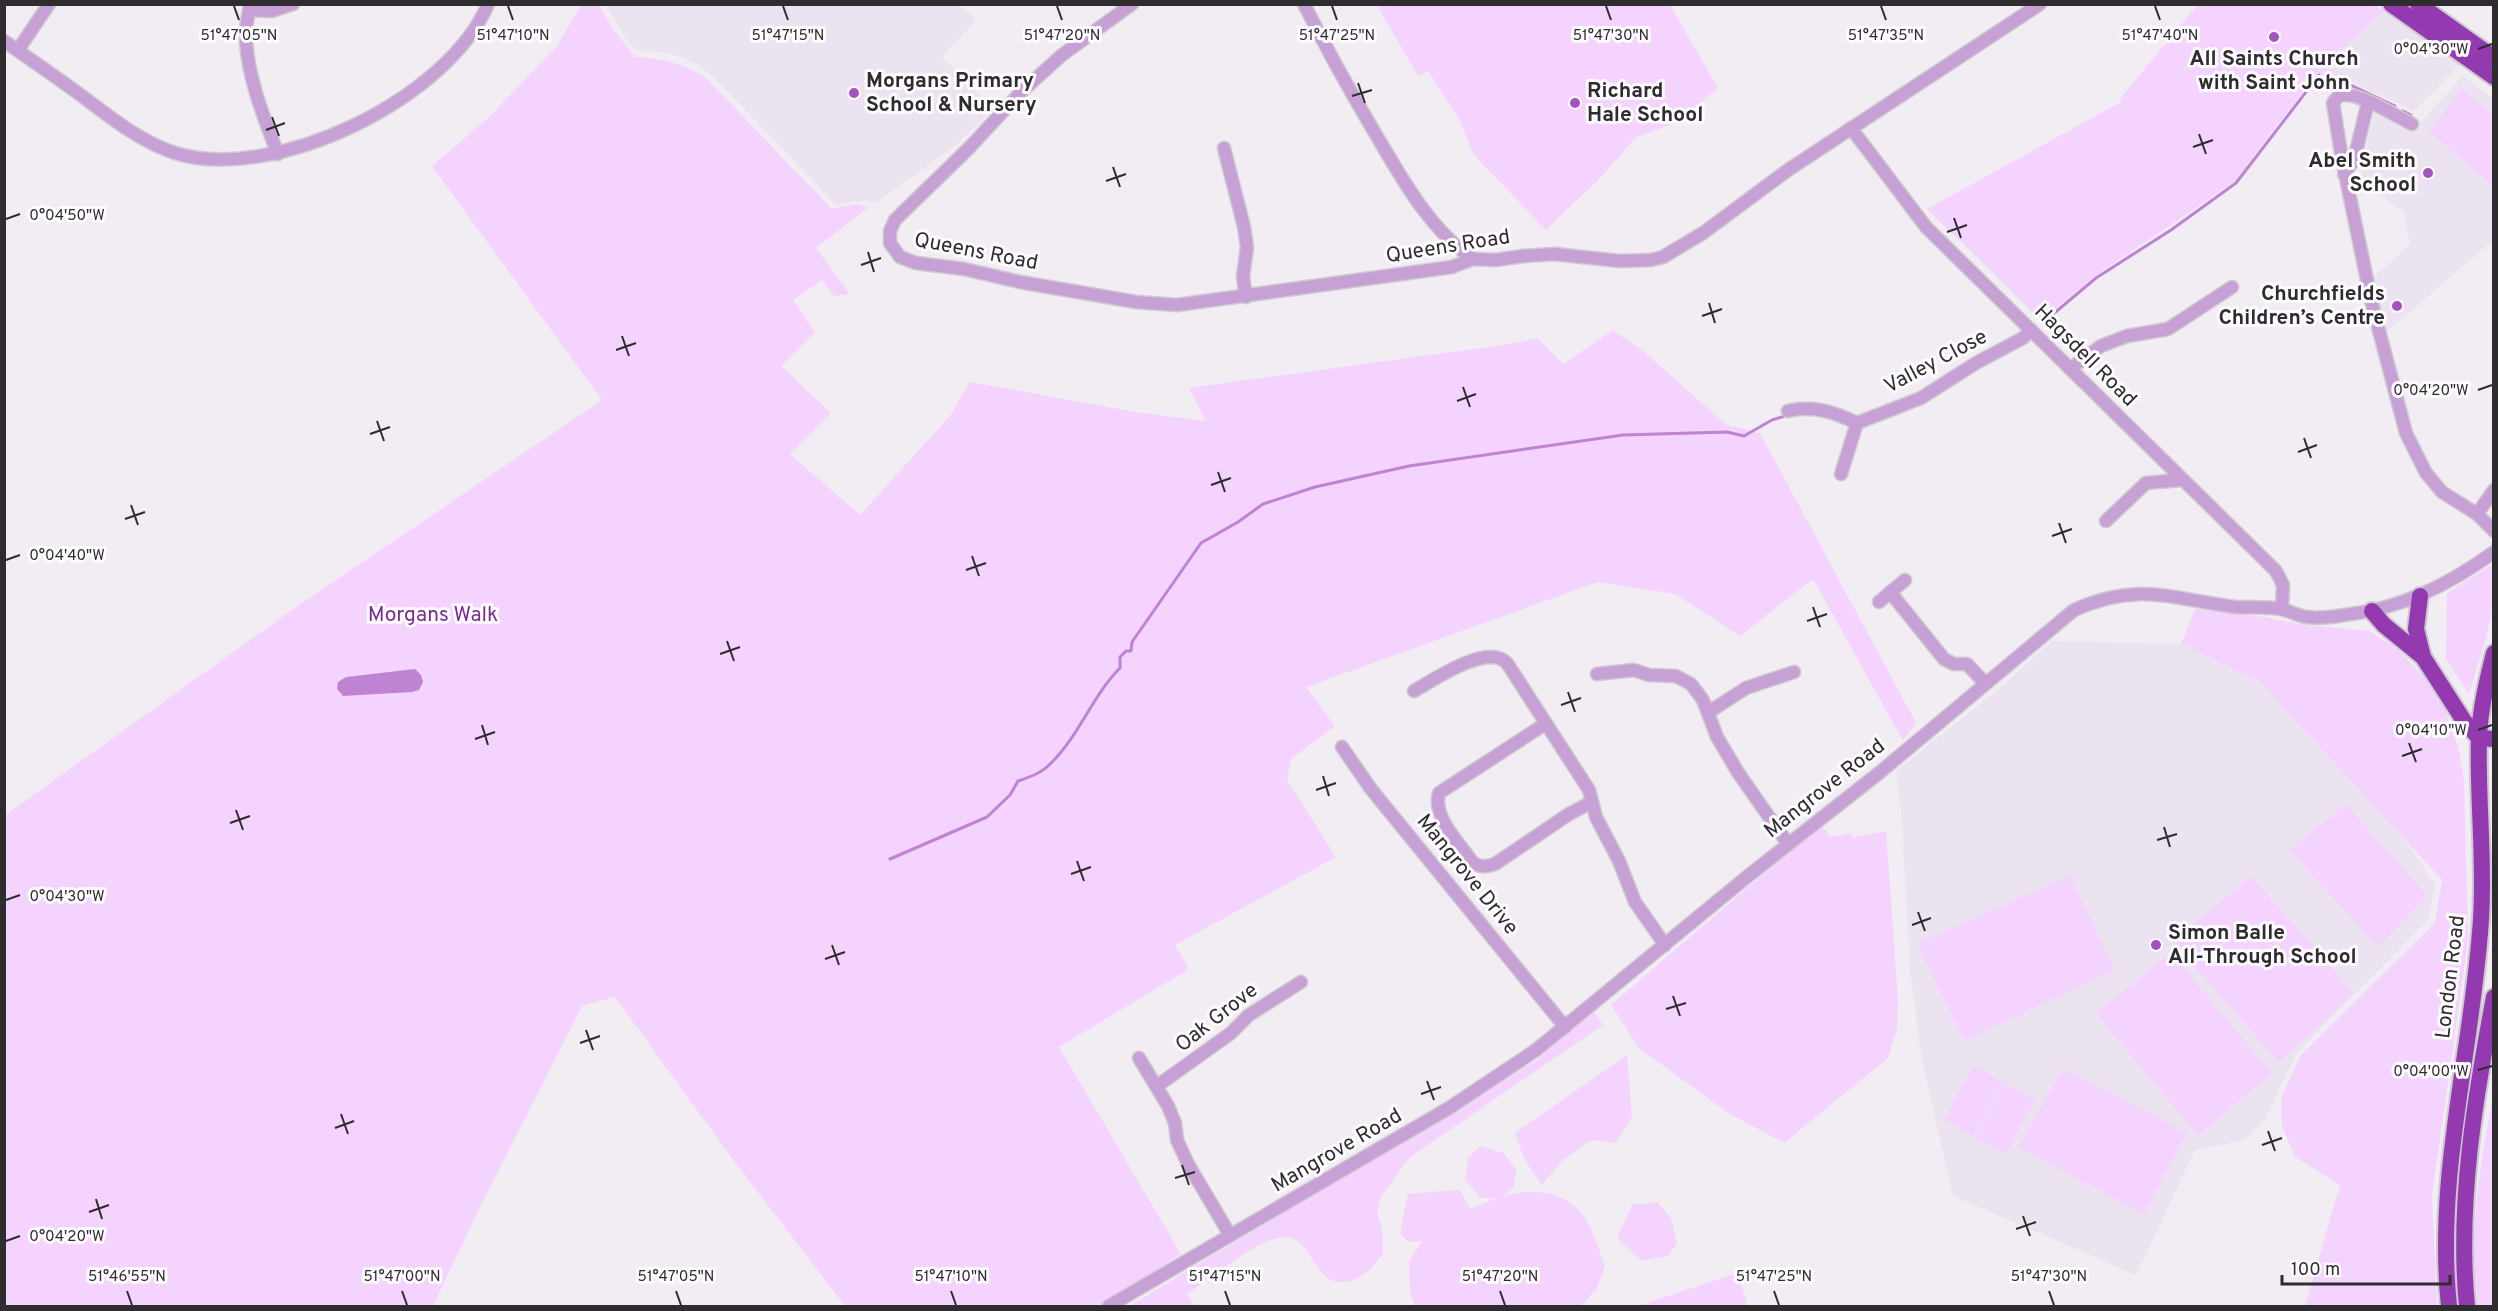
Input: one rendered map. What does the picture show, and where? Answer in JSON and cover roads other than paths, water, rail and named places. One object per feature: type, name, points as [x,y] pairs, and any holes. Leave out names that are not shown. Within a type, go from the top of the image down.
[{"type":"highway","points":[[2391,4],[2493,77]]},
{"type":"highway","points":[[2418,4],[2493,58]]},
{"type":"highway","points":[[2420,596],[2416,629],[2423,657]]},
{"type":"highway","points":[[2372,611],[2384,625],[2423,657],[2464,721],[2486,738]]},
{"type":"highway","name":"London Road","points":[[2449,1306],[2446,1236],[2447,1184],[2481,920],[2486,682],[2493,653]]},
{"type":"highway","name":"London Road","points":[[2467,1306],[2466,1190],[2488,1066],[2493,996]]},
{"type":"street","points":[[18,50],[49,4]]},
{"type":"street","points":[[278,154],[259,100],[246,32],[250,7],[271,11],[294,4]]},
{"type":"street","points":[[4,41],[113,118],[157,146],[177,153],[213,160],[228,160],[295,150],[335,135],[404,95],[442,65],[461,46],[473,32],[488,4]]},
{"type":"street","name":"Queens Road","points":[[1132,4],[1084,37],[1041,72],[969,148],[895,220],[889,237],[893,249],[900,257],[1020,282],[1136,302],[1177,305],[1452,267],[1473,259],[1496,260],[1554,254],[1635,261],[1663,257],[1703,233],[1788,170],[2040,4]]},
{"type":"street","points":[[1304,4],[1351,93],[1394,165],[1444,233],[1461,251],[1473,259]]},
{"type":"street","points":[[2412,124],[2368,102],[2344,94],[2332,103],[2344,174],[2377,324],[2394,393],[2413,450],[2426,473],[2442,492],[2477,514],[2493,531]]},
{"type":"street","points":[[2344,174],[2354,160],[2368,102]]},
{"type":"street","name":"Hagsdell Road","points":[[1851,128],[1926,226],[2280,576],[2283,585],[2282,609]]},
{"type":"street","points":[[1224,148],[1244,227],[1246,247],[1243,277],[1246,297]]},
{"type":"street","points":[[2070,369],[2101,346],[2127,336],[2168,330],[2232,287]]},
{"type":"street","name":"Valley Close","points":[[1857,423],[1921,398],[1976,363],[2023,338],[2031,330]]},
{"type":"street","points":[[1788,411],[1816,408],[1857,423],[1841,474]]},
{"type":"street","points":[[2106,521],[2146,483],[2181,480]]},
{"type":"street","points":[[2477,514],[2493,490]]},
{"type":"street","name":"Mangrove Road","points":[[1109,1306],[1459,1102],[1509,1069],[1565,1027],[1788,844],[1879,773],[2074,610],[2112,597],[2130,594],[2172,595],[2236,607],[2282,609],[2307,617],[2372,611],[2420,596],[2454,579],[2493,552]]},
{"type":"street","points":[[1879,602],[1905,580]]},
{"type":"street","points":[[1890,592],[1944,659],[1954,664],[1967,664],[1985,683]]},
{"type":"street","points":[[1414,691],[1461,665],[1487,656],[1496,656],[1507,663],[1589,790],[1596,817],[1635,902],[1665,945]]},
{"type":"street","points":[[1597,674],[1634,670],[1649,675],[1676,676],[1697,691],[1709,712],[1717,737],[1736,769],[1788,844]]},
{"type":"street","points":[[1709,712],[1746,688],[1794,672]]},
{"type":"street","points":[[1545,724],[1439,793],[1437,799],[1439,814],[1473,863],[1487,867],[1495,864],[1569,814],[1592,802]]},
{"type":"street","name":"Mangrove Drive","points":[[1342,747],[1371,789],[1565,1027]]},
{"type":"street","name":"Oak Grove","points":[[1157,1086],[1223,1039],[1249,1016],[1301,982]]},
{"type":"street","points":[[1139,1058],[1172,1115],[1182,1152],[1230,1235]]},
{"type":"waterway","points":[[2052,315],[2096,278],[2171,230],[2236,183],[2319,75]]},
{"type":"waterway","points":[[2342,81],[2395,106]]},
{"type":"waterway","points":[[2403,111],[2411,115]]},
{"type":"waterway","points":[[890,859],[987,817],[1010,795],[1018,781],[1036,774],[1047,766],[1070,741],[1101,691],[1120,668],[1120,657],[1126,651],[1131,651],[1132,642],[1201,543],[1238,522],[1263,504],[1315,487],[1409,466],[1623,435],[1727,432],[1744,436],[1772,420],[1788,415]]},
{"type":"place","name":"All Saints Church with Saint John","points":[[2274,37]]},
{"type":"place","name":"Morgans Primary School & Nursery","points":[[854,93]]},
{"type":"place","name":"Richard Hale School","points":[[1575,103]]},
{"type":"place","name":"Abel Smith School","points":[[2428,173]]},
{"type":"place","name":"Churchfields Children’s Centre","points":[[2397,306]]},
{"type":"place","name":"Simon Balle All-Through School","points":[[2156,945]]},
{"type":"park label","name":"Morgans Walk","points":[[433,615]]}]
